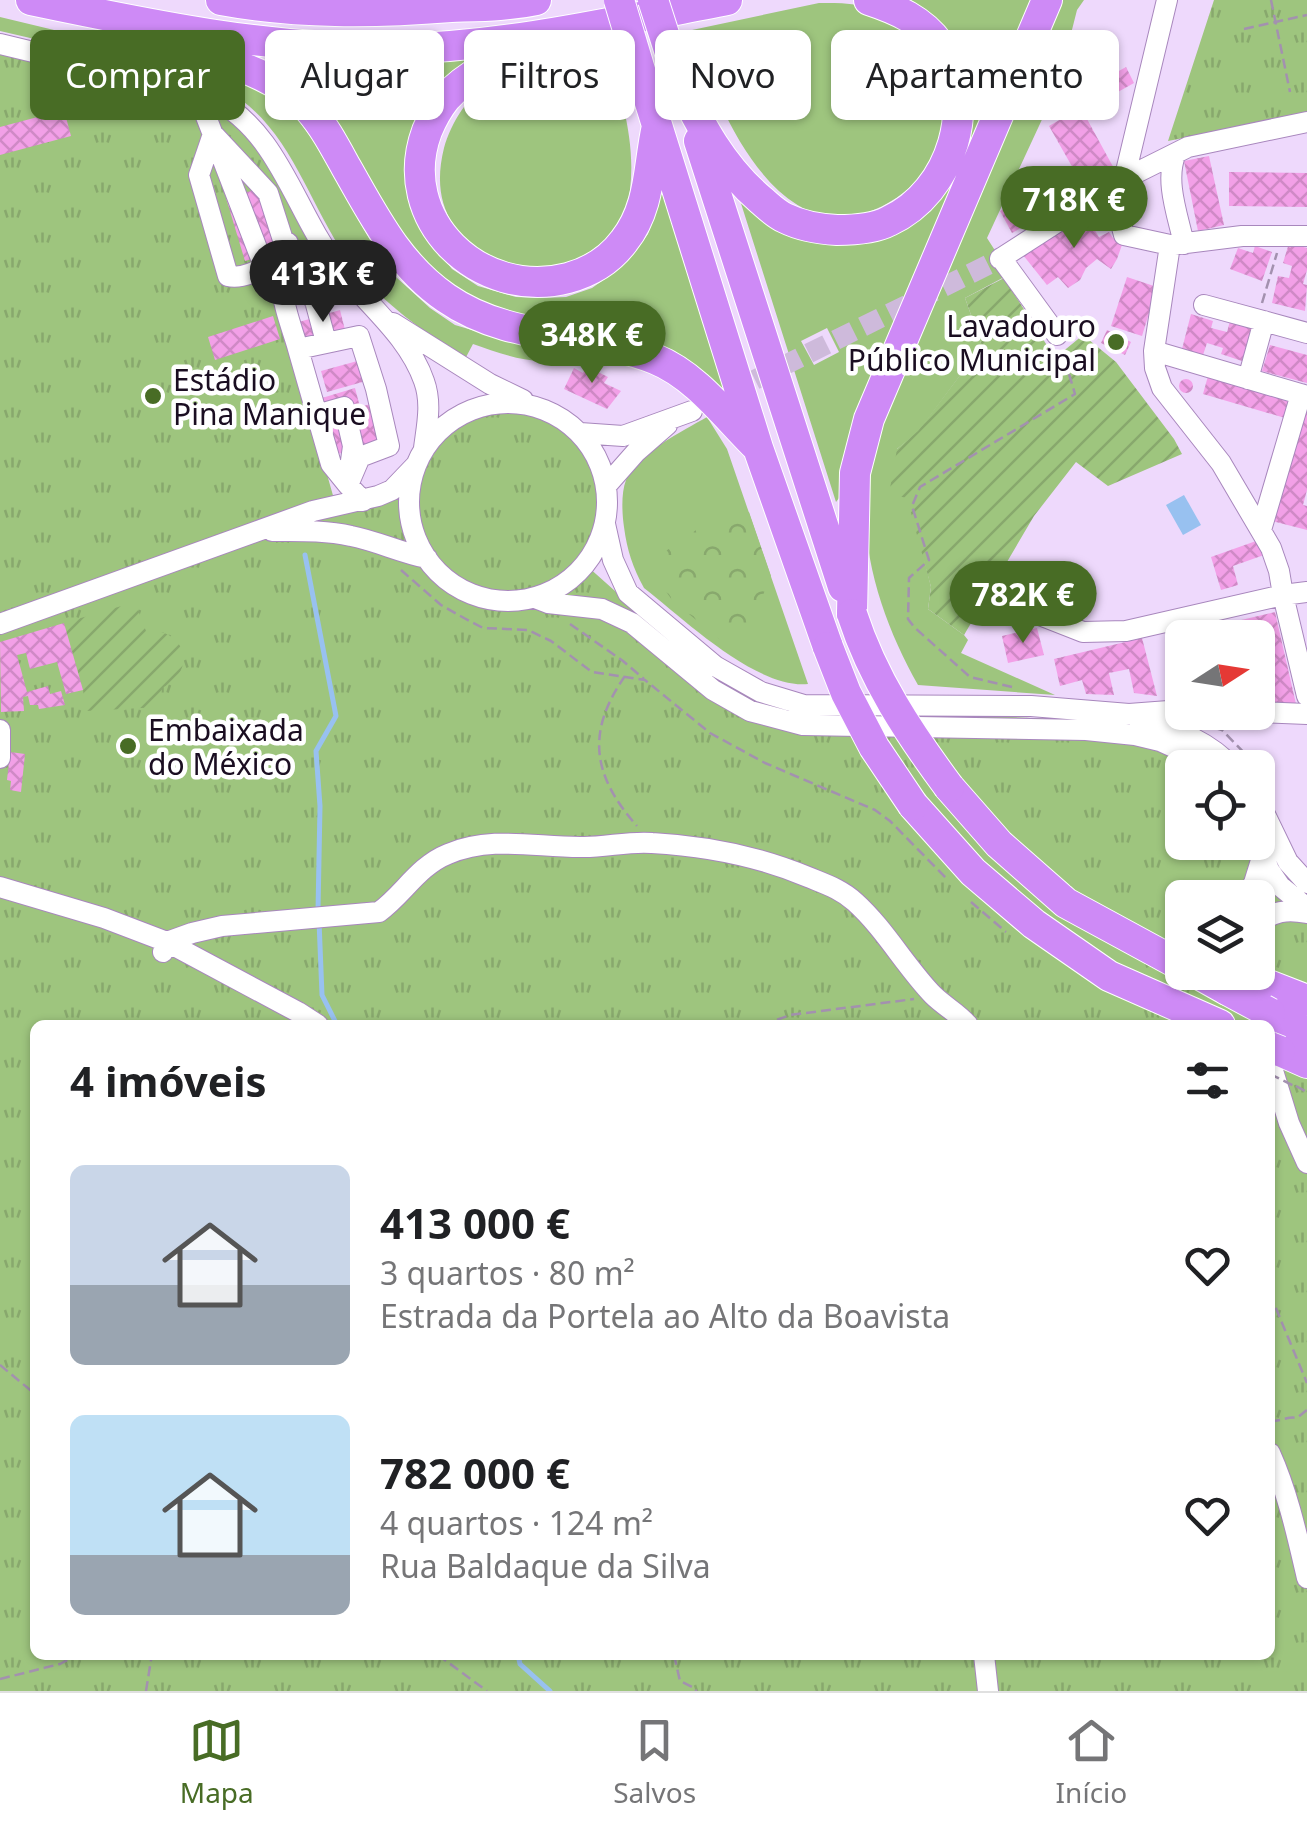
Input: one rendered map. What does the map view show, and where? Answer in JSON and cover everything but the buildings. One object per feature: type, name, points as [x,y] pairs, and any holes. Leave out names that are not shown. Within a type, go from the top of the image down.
[{"type":"highway","points":[[30,0],[165,28],[290,43],[365,49],[464,44]]},
{"type":"highway","points":[[220,0],[326,12],[536,0]]},
{"type":"highway","points":[[619,0],[758,448],[828,647],[874,747],[913,805],[974,872],[1034,924],[1109,976],[1209,1020]]},
{"type":"highway","points":[[654,0],[663,30]]},
{"type":"highway","points":[[572,30],[727,0]]},
{"type":"highway","points":[[698,120],[726,166],[783,218],[816,229],[856,230],[888,222],[919,202],[944,168],[956,134],[958,96],[948,61],[927,30],[898,9],[870,0]]},
{"type":"highway","points":[[852,614],[855,473],[870,419],[1047,0]]},
{"type":"highway","points":[[165,28],[202,55],[273,82],[309,109],[385,236],[404,261],[443,296],[465,311],[516,330],[620,348],[669,366],[705,394],[758,448]]},
{"type":"highway","points":[[464,82],[438,109],[423,142],[422,194],[427,210],[448,242],[476,265],[512,281],[546,282],[581,274],[597,266],[624,242],[643,208],[657,126]]},
{"type":"highway","points":[[692,120],[852,614],[879,681],[910,734],[998,844],[1066,903],[1165,955]]},
{"type":"highway","points":[[1250,990],[1266,1019]]},
{"type":"highway","points":[[1275,990],[1307,1000]]},
{"type":"highway","points":[[1275,1022],[1307,1032]]},
{"type":"street","points":[[1167,0],[1117,208],[1124,234],[1177,244],[1242,236],[1307,236]]},
{"type":"street","points":[[0,44],[30,51]]},
{"type":"street","points":[[207,120],[260,256],[270,262]]},
{"type":"street","points":[[244,120],[281,166],[337,266],[410,352],[423,377],[429,409],[420,457],[410,484],[411,523],[426,558],[451,583],[483,598],[602,608],[632,624],[713,690],[750,711],[802,724],[1086,730],[1135,735],[1180,750]]},
{"type":"street","points":[[1058,336],[1000,258],[1124,179],[1188,147],[1307,122]]},
{"type":"street","points":[[213,134],[268,193],[283,240],[312,260]]},
{"type":"street","points":[[213,134],[199,175],[228,276],[263,269],[288,243]]},
{"type":"street","points":[[1176,153],[1170,176],[1177,244],[1154,351],[1156,368],[1162,388],[1227,459],[1272,548],[1307,696]]},
{"type":"street","points":[[337,266],[303,259],[288,265],[281,286],[331,464],[356,493]]},
{"type":"street","points":[[281,286],[301,284],[315,301],[326,342]]},
{"type":"street","points":[[1204,305],[1307,334]]},
{"type":"street","points":[[380,314],[490,384],[561,419],[580,433],[592,449],[606,486],[605,524],[613,560],[628,593],[715,666],[761,692],[804,704],[1030,706],[1129,714],[1165,711]]},
{"type":"street","points":[[1248,380],[1260,320]]},
{"type":"street","points":[[298,349],[359,336],[388,446],[360,457],[356,493]]},
{"type":"street","points":[[1154,351],[1304,395],[1261,530]]},
{"type":"street","points":[[0,624],[342,503],[356,493],[392,490],[436,433],[451,420],[487,404],[533,406]]},
{"type":"street","points":[[580,433],[623,436],[684,414],[636,452],[606,486]]},
{"type":"street","points":[[542,600],[591,557],[605,524]]},
{"type":"street","points":[[255,531],[346,534],[426,558]]},
{"type":"street","points":[[1032,612],[1083,632],[1126,631],[1307,592]]},
{"type":"street","points":[[1275,713],[1307,714]]},
{"type":"street","points":[[1129,714],[1190,735],[1214,750]]},
{"type":"street","points":[[0,730],[0,758]]},
{"type":"street","points":[[1275,835],[1288,862],[1307,882]]},
{"type":"street","points":[[165,947],[192,932],[222,926],[378,912],[436,860],[487,844],[519,842],[583,848],[650,842],[737,853],[777,864],[841,890],[870,916],[934,996],[962,1020]]},
{"type":"street","points":[[1266,860],[1280,886],[1307,910]]},
{"type":"street","points":[[0,887],[104,918],[310,1020]]},
{"type":"street","points":[[1275,913],[1307,910]]},
{"type":"street","points":[[1282,1064],[1289,1123],[1307,1163]]},
{"type":"street","points":[[1275,1464],[1307,1578]]},
{"type":"street","points":[[985,1660],[988,1691]]},
{"type":"path","points":[[1271,0],[1290,92]]},
{"type":"path","points":[[1244,29],[1307,15]]},
{"type":"path","points":[[1260,320],[1282,234]]},
{"type":"path","points":[[1030,706],[1031,694],[1000,682],[970,677],[908,619],[909,578],[929,560],[912,506],[920,488],[1075,394],[1058,336]]},
{"type":"path","points":[[400,569],[441,605],[484,628],[528,630],[551,641],[592,672],[645,680]]},
{"type":"path","points":[[542,600],[710,733],[765,762],[875,810],[952,885]]},
{"type":"path","points":[[625,676],[604,711],[598,730],[599,748],[614,795],[650,842]]},
{"type":"path","points":[[966,897],[1006,932]]},
{"type":"path","points":[[775,1020],[790,1014],[934,996]]},
{"type":"path","points":[[1282,1064],[1307,1092]]},
{"type":"path","points":[[1275,1306],[1307,1383]]},
{"type":"path","points":[[0,1365],[30,1390]]},
{"type":"path","points":[[1275,1422],[1298,1418],[1307,1410]]},
{"type":"path","points":[[0,1679],[67,1660]]},
{"type":"path","points":[[146,1691],[151,1660]]},
{"type":"path","points":[[445,1660],[487,1691]]},
{"type":"path","points":[[675,1660],[680,1681],[696,1691]]},
{"type":"green space","points":[[898,0],[1034,0],[1022,30],[919,30]]},
{"type":"green space","points":[[1059,0],[1084,0],[1072,30],[1046,30]]},
{"type":"green space","points":[[1214,0],[1307,0],[1307,114],[1168,141]]},
{"type":"green space","points":[[819,3],[849,4],[883,12],[907,30],[831,30],[831,120],[948,120],[947,127],[917,180],[888,203],[850,217],[815,213],[785,196],[759,169],[729,120],[811,120],[811,30],[692,30]]},
{"type":"green space","points":[[0,17],[54,30],[30,30],[30,38],[0,31]]},
{"type":"green space","points":[[0,47],[30,54],[30,120],[231,120],[252,134],[313,245],[282,259],[270,274],[336,506],[408,476],[442,423],[463,406],[503,401],[546,414],[581,440],[593,455],[603,482],[602,526],[587,566],[652,624],[755,696],[943,714],[1125,722],[1170,733],[1195,750],[1165,750],[1165,860],[1275,860],[1275,847],[1307,895],[1307,1691],[0,1691]]},
{"type":"green space","points":[[464,59],[464,69],[444,92],[444,60]]},
{"type":"green space","points":[[245,83],[265,92],[265,120],[298,120],[370,240],[396,277],[430,308],[455,325],[564,357],[530,360],[473,344],[465,359],[405,317],[353,266],[280,142],[245,103]]},
{"type":"green space","points":[[464,108],[464,120],[626,120],[630,190],[620,220],[602,243],[563,264],[523,270],[486,254],[459,232],[443,203],[440,168]]},
{"type":"green space","points":[[332,120],[423,120],[425,235],[452,269],[478,286],[516,297],[566,297],[592,288],[616,271],[648,234],[663,192],[730,398],[485,307],[417,259]]},
{"type":"green space","points":[[955,120],[988,120],[843,493],[836,502],[738,194],[771,219],[906,222]],"holes":[[[827,328],[839,352],[814,365],[801,341]]]},
{"type":"green space","points":[[1008,120],[1042,120],[987,238],[1010,274],[965,298],[982,346],[918,432],[897,449],[931,587],[928,609],[968,640],[961,653],[1055,695],[918,685],[887,620],[868,548],[866,500],[876,431]]},
{"type":"green space","points":[[1004,278],[1055,358],[1083,335],[1116,362],[1182,454],[1108,486],[1076,462],[1034,516],[964,635],[928,609],[931,587],[907,498],[889,494],[897,449],[918,431],[982,346],[965,298]]},
{"type":"green space","points":[[707,417],[727,449],[808,684],[788,683],[766,675],[721,650],[644,588],[634,566],[623,516],[626,480],[650,452]]},
{"type":"green space","points":[[725,510],[749,512],[771,576],[740,649],[735,652],[672,600],[647,564]]},
{"type":"green space","points":[[135,602],[146,631],[160,632],[178,643],[183,662],[180,672],[162,688],[160,707],[86,711],[64,623]]},
{"type":"water","points":[[1184,495],[1201,525],[1183,535],[1166,505]]},
{"type":"waterway","points":[[305,555],[336,716],[316,751],[320,806],[318,911]]},
{"type":"waterway","points":[[319,921],[322,995],[334,1020]]},
{"type":"waterway","points":[[519,1660],[550,1691]]},
{"type":"tunnel","points":[[728,393],[1000,259]]},
{"type":"place","name":"Lavadouro Público Municipal","points":[[1116,342]]},
{"type":"place","name":"Estádio Pina Manique","points":[[153,396]]},
{"type":"place","name":"Embaixada do México","points":[[128,746]]}]
